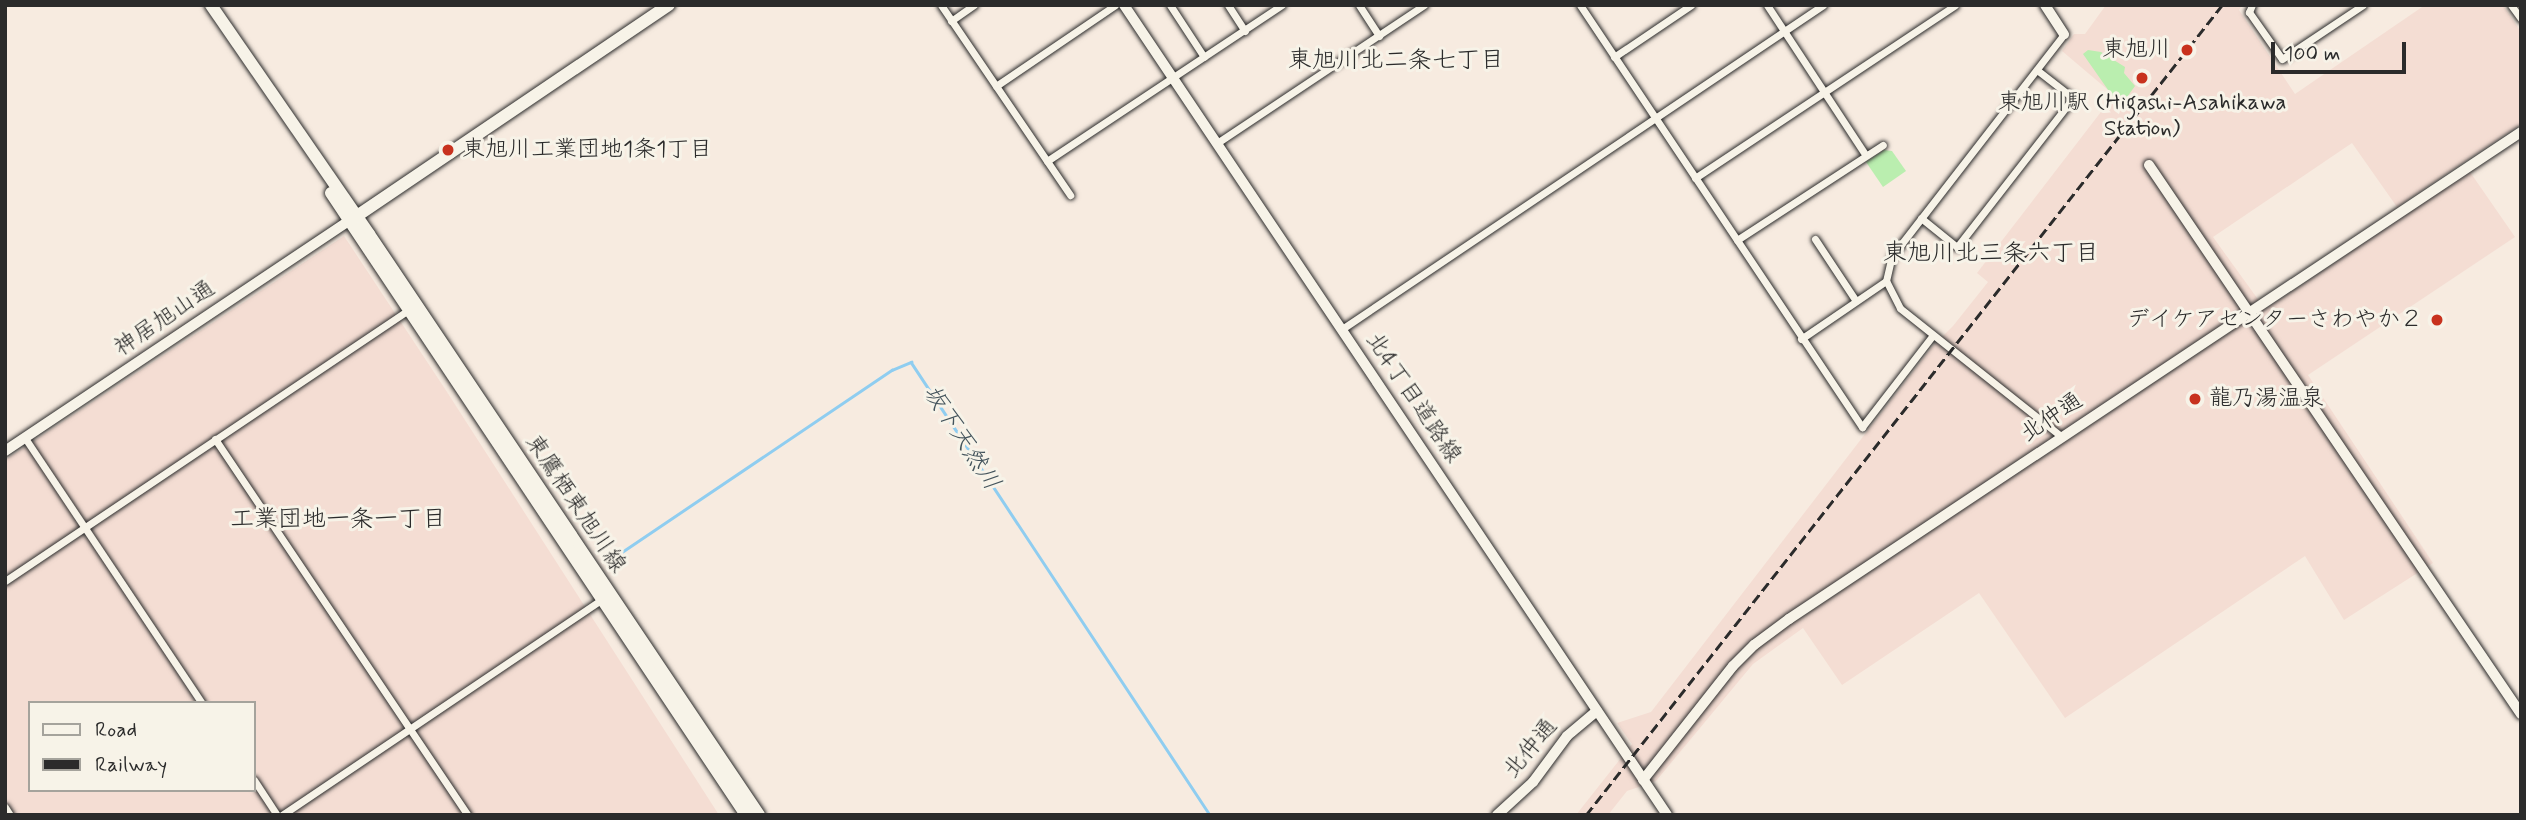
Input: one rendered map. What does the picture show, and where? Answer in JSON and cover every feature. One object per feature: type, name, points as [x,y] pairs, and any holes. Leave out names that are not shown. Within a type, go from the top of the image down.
[{"type":"main road","name":"東鷹栖東旭川線","points":[[211,5],[606,596],[759,815]]},
{"type":"main road","points":[[352,219],[669,5]]},
{"type":"main road","name":"東鷹栖東旭川線","points":[[606,596],[746,815]]},
{"type":"street","points":[[941,5],[1070,194]]},
{"type":"street","points":[[951,21],[974,5]]},
{"type":"street","points":[[996,86],[1115,5]]},
{"type":"street","name":"北4丁目道路線","points":[[1124,5],[1667,815]]},
{"type":"street","points":[[1170,5],[1204,57]]},
{"type":"street","points":[[1228,5],[1245,31]]},
{"type":"street","points":[[1047,161],[1282,5]]},
{"type":"street","points":[[1359,5],[1379,36]]},
{"type":"street","points":[[1217,143],[1424,5]]},
{"type":"street","points":[[1580,5],[1862,427],[1933,335]]},
{"type":"street","points":[[1614,57],[1691,5]]},
{"type":"street","points":[[1767,5],[1865,154]]},
{"type":"street","points":[[1342,329],[1822,5]]},
{"type":"street","points":[[1695,178],[1955,5]]},
{"type":"street","points":[[2045,5],[2064,34],[1892,256],[1886,281],[1900,308],[2062,437]]},
{"type":"street","points":[[2252,5],[2249,12],[2282,60],[2362,5]]},
{"type":"street","points":[[2511,5],[2521,19]]},
{"type":"street","points":[[1921,218],[1956,247],[2073,98],[2037,70]]},
{"type":"street","name":"北仲通","points":[[1643,780],[1733,666],[1754,645],[2521,132]]},
{"type":"street","points":[[1737,240],[1865,154],[1883,145]]},
{"type":"street","points":[[2149,165],[2521,714]]},
{"type":"street","name":"神居旭山通","points":[[5,451],[352,219]]},
{"type":"street","points":[[1815,239],[1856,301]]},
{"type":"street","points":[[1801,339],[1886,281]]},
{"type":"street","points":[[5,581],[412,307]]},
{"type":"street","points":[[25,438],[201,701]]},
{"type":"street","points":[[215,439],[468,815]]},
{"type":"street","points":[[256,783],[280,815],[606,596]]},
{"type":"street","name":"北仲通","points":[[1497,815],[1533,782],[1567,736],[1597,711]]},
{"type":"street","points":[[5,807],[10,815]]},
{"type":"shaded area","points":[[2106,5],[2242,5],[2239,10],[2295,94],[2425,5],[2503,5],[2521,32],[2521,124],[2397,207],[2352,143],[2213,237],[2265,309],[2470,172],[2515,237],[2308,375],[2433,563],[2344,620],[2305,556],[2065,718],[1979,593],[1842,685],[1803,628],[1753,664],[1656,781],[1627,791],[1608,815],[1576,815],[1632,744],[1617,723],[1651,712],[1932,347],[1953,326],[1988,282],[1977,273],[2114,95],[2062,51],[2074,34],[2085,34]]},
{"type":"shaded area","points":[[344,236],[719,815],[5,815],[5,460]]},
{"type":"green space","points":[[2088,50],[2101,52],[2125,67],[2124,73],[2135,86],[2120,107],[2083,54]]},
{"type":"green space","points":[[1884,150],[1892,151],[1906,171],[1883,187],[1866,162]]},
{"type":"waterway","name":"坂下天然川","points":[[610,560],[892,370],[911,362],[1210,815]]},
{"type":"railway","points":[[1586,815],[2222,5]]},
{"type":"place","name":"東旭川","points":[[2187,50]]},
{"type":"place","name":"東旭川駅 (Higashi-Asahikawa Station)","points":[[2142,78]]},
{"type":"place","name":"東旭川工業団地1条1丁目","points":[[448,150]]},
{"type":"place","name":"デイケアセンターさわやか２","points":[[2437,320]]},
{"type":"place","name":"龍乃湯温泉","points":[[2195,399]]},
{"type":"district","name":"東旭川北二条七丁目","points":[[1396,61]]},
{"type":"district","name":"東旭川北三条六丁目","points":[[1991,254]]},
{"type":"district","name":"工業団地一条一丁目","points":[[338,520]]}]
